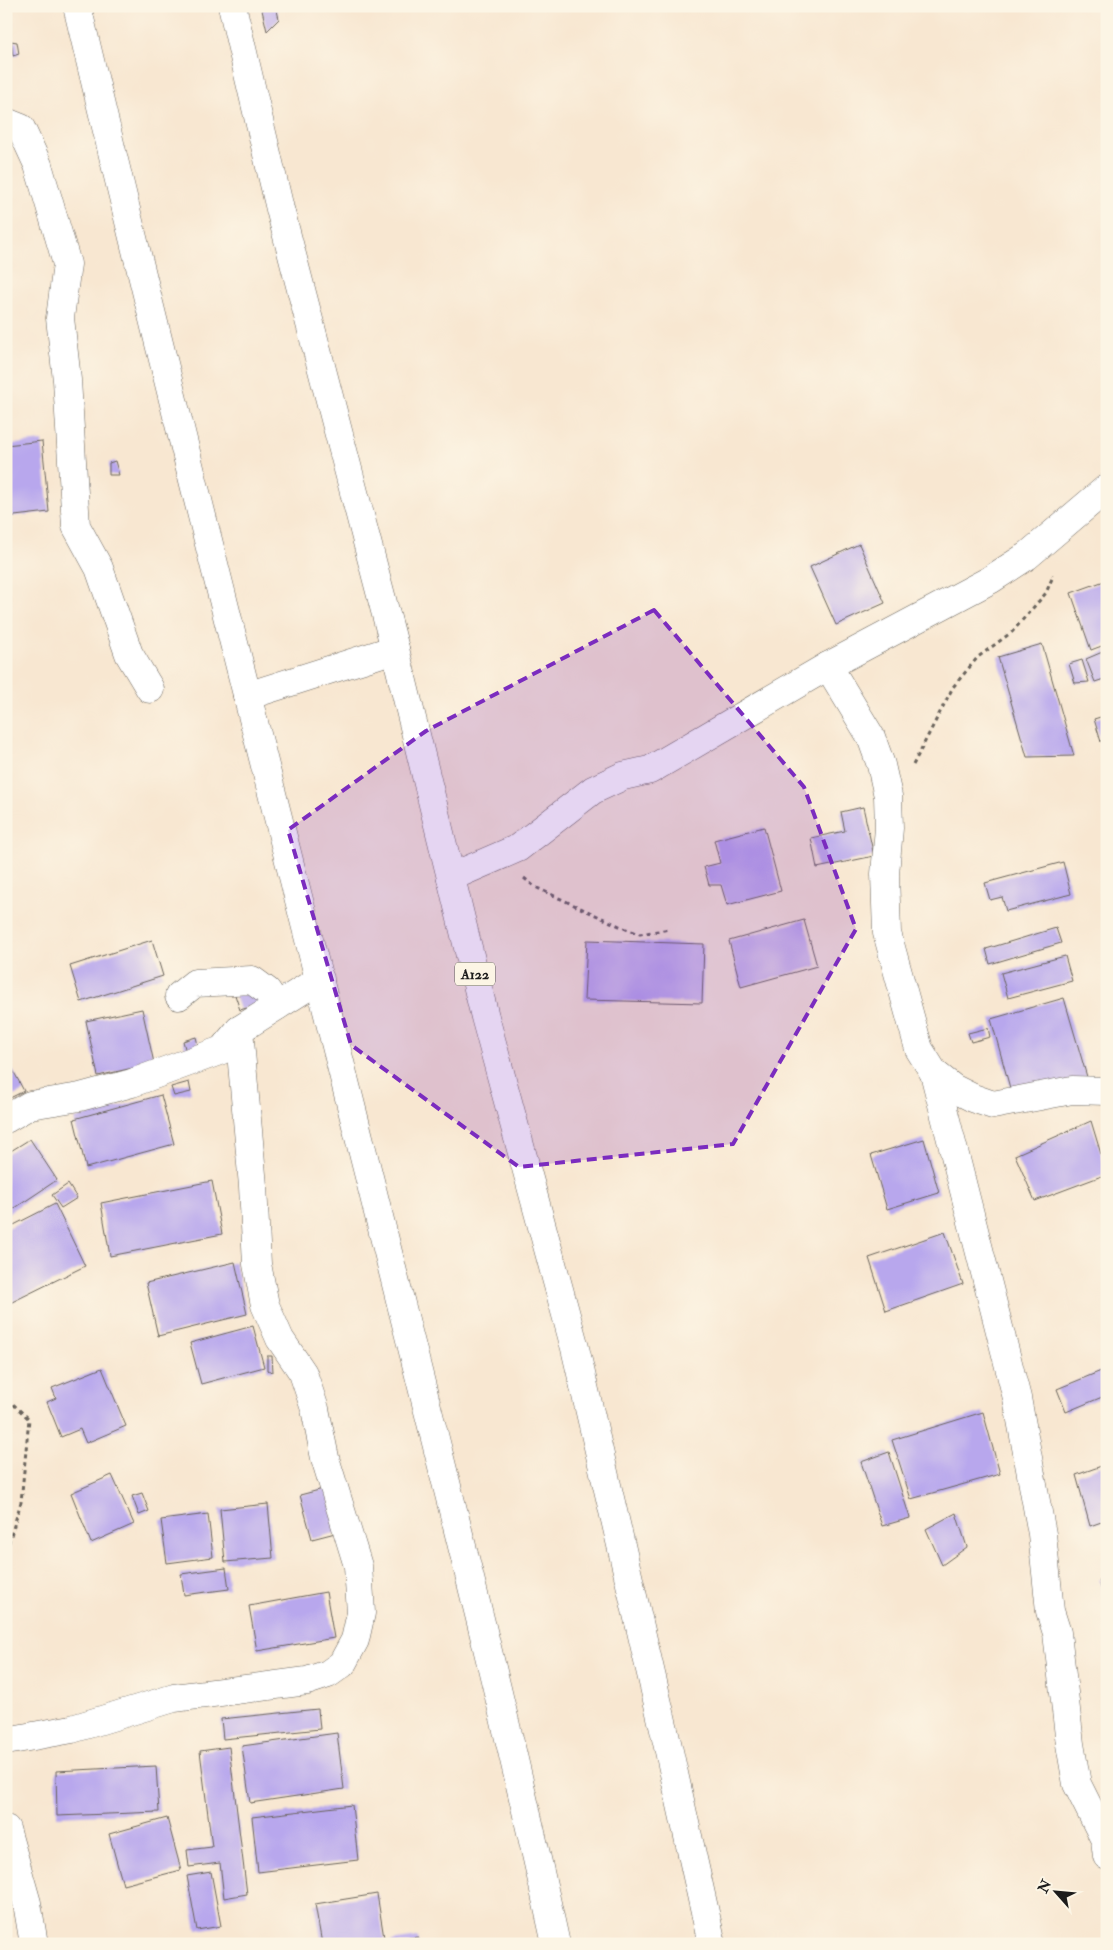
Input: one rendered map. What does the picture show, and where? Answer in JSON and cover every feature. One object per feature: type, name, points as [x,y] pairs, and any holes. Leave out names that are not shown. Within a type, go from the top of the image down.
[{"type":"main road","points":[[78,6],[144,288],[320,979],[534,1840],[556,1944]]},
{"type":"main road","name":"A122","points":[[232,6],[280,209],[395,649],[485,1017],[575,1348],[712,1944]]},
{"type":"main road","points":[[6,122],[21,128],[38,165],[67,264],[60,318],[67,380],[76,526],[99,568],[129,654],[150,689]]},
{"type":"main road","points":[[451,877],[518,848],[593,790],[624,776],[650,770],[828,666],[990,580],[1027,556],[1107,488]]},
{"type":"main road","points":[[247,696],[395,649]]},
{"type":"main road","points":[[828,666],[871,737],[881,765],[888,796],[889,828],[885,874],[887,933],[919,1048],[934,1073],[1017,1398],[1042,1534],[1050,1611],[1057,1633],[1070,1744],[1077,1784],[1105,1840],[1107,1856]]},
{"type":"main road","points":[[6,1119],[30,1105],[80,1097],[132,1083],[222,1050],[239,1030],[320,979]]},
{"type":"main road","points":[[179,996],[196,983],[252,980],[267,991],[277,1006]]},
{"type":"main road","points":[[6,1740],[72,1729],[174,1698],[307,1681],[328,1674],[342,1664],[355,1640],[361,1613],[358,1566],[325,1458],[316,1408],[303,1373],[280,1339],[265,1305],[256,1264],[253,1186],[239,1030]]},
{"type":"main road","points":[[934,1073],[952,1088],[973,1098],[993,1104],[1072,1090],[1107,1091]]},
{"type":"main road","points":[[6,1829],[27,1903],[34,1944]]},
{"type":"path","points":[[888,796],[906,780],[953,687],[978,657],[1012,632],[1046,593],[1053,576],[1008,568]]},
{"type":"path","points":[[498,856],[535,887],[626,929],[640,934],[670,929]]},
{"type":"path","points":[[6,1401],[13,1404],[29,1419],[20,1502],[6,1552]]},
{"type":"highlighted area","points":[[654,610],[804,787],[856,929],[733,1144],[519,1167],[351,1045],[288,830],[426,731]]},
{"type":"building","points":[[261,6],[276,6],[279,19],[267,31]]},
{"type":"building","points":[[11,41],[17,42],[19,54],[13,56]]},
{"type":"building","points":[[42,441],[49,512],[6,517],[6,445]]},
{"type":"building","points":[[115,461],[119,475],[109,475],[109,463]]},
{"type":"building","points":[[859,544],[885,603],[836,625],[810,567]]},
{"type":"building","points":[[1107,580],[1107,644],[1091,650],[1071,593]]},
{"type":"building","points":[[1042,644],[1074,756],[1027,757],[998,657]]},
{"type":"building","points":[[1107,650],[1107,678],[1095,682],[1086,659]]},
{"type":"building","points":[[1082,660],[1089,682],[1075,683],[1069,664]]},
{"type":"building","points":[[1107,715],[1107,741],[1101,742],[1094,719]]},
{"type":"building","points":[[863,807],[874,856],[817,868],[811,838],[845,831],[841,812]]},
{"type":"building","points":[[764,827],[781,891],[727,905],[721,885],[709,885],[704,867],[720,863],[714,840]]},
{"type":"building","points":[[1063,862],[1071,894],[1006,911],[1002,897],[990,900],[985,883]]},
{"type":"building","points":[[804,920],[817,966],[741,987],[729,941]]},
{"type":"building","points":[[1056,928],[1061,943],[990,964],[986,949]]},
{"type":"building","points":[[152,940],[163,976],[81,1002],[70,966]]},
{"type":"building","points":[[587,940],[704,944],[702,1003],[584,1000]]},
{"type":"building","points":[[1065,956],[1072,981],[1008,998],[1001,973]]},
{"type":"building","points":[[255,989],[260,1004],[240,1010],[235,995]]},
{"type":"building","points":[[1064,998],[1087,1077],[1013,1099],[991,1019]]},
{"type":"building","points":[[142,1009],[154,1063],[98,1076],[86,1021]]},
{"type":"building","points":[[988,1028],[990,1037],[971,1042],[968,1033]]},
{"type":"building","points":[[196,1037],[199,1049],[186,1052],[183,1041]]},
{"type":"building","points":[[6,1057],[24,1091],[6,1100]]},
{"type":"building","points":[[189,1082],[191,1092],[174,1096],[171,1087]]},
{"type":"building","points":[[161,1095],[174,1144],[86,1168],[74,1119]]},
{"type":"building","points":[[1091,1121],[1107,1174],[1035,1201],[1015,1155]]},
{"type":"building","points":[[30,1139],[57,1180],[6,1214],[6,1154]]},
{"type":"building","points":[[924,1139],[939,1193],[887,1209],[871,1155]]},
{"type":"building","points":[[212,1181],[222,1234],[110,1256],[101,1203]]},
{"type":"building","points":[[68,1184],[77,1198],[61,1208],[52,1195]]},
{"type":"building","points":[[55,1204],[85,1266],[6,1305],[6,1229]]},
{"type":"building","points":[[945,1232],[963,1284],[886,1311],[869,1258]]},
{"type":"building","points":[[235,1262],[247,1314],[158,1336],[146,1283]]},
{"type":"building","points":[[253,1326],[264,1367],[201,1384],[190,1343]]},
{"type":"building","points":[[267,1356],[272,1356],[273,1372],[267,1370]]},
{"type":"building","points":[[102,1368],[126,1426],[86,1443],[80,1429],[61,1437],[47,1402],[56,1398],[52,1388]]},
{"type":"building","points":[[1106,1369],[1107,1395],[1066,1412],[1057,1389]]},
{"type":"building","points":[[983,1412],[1000,1474],[911,1499],[892,1440]]},
{"type":"building","points":[[889,1452],[910,1518],[882,1526],[861,1462]]},
{"type":"building","points":[[1107,1464],[1107,1520],[1090,1526],[1076,1475]]},
{"type":"building","points":[[112,1475],[134,1524],[91,1543],[71,1493]]},
{"type":"building","points":[[327,1488],[339,1532],[312,1539],[300,1495]]},
{"type":"building","points":[[142,1493],[149,1511],[139,1515],[132,1496]]},
{"type":"building","points":[[268,1504],[273,1558],[225,1562],[220,1509]]},
{"type":"building","points":[[956,1513],[967,1547],[942,1565],[926,1529]]},
{"type":"building","points":[[208,1514],[213,1557],[167,1563],[161,1520]]},
{"type":"building","points":[[226,1568],[229,1589],[184,1595],[181,1574]]},
{"type":"building","points":[[1107,1576],[1107,1605],[1106,1605],[1099,1580]]},
{"type":"building","points":[[326,1592],[334,1638],[257,1651],[249,1606]]},
{"type":"building","points":[[318,1709],[320,1729],[223,1739],[221,1719]]},
{"type":"building","points":[[337,1733],[344,1789],[250,1803],[242,1746]]},
{"type":"building","points":[[229,1747],[247,1894],[224,1898],[220,1863],[189,1867],[187,1850],[212,1847],[200,1751]]},
{"type":"building","points":[[156,1766],[159,1812],[57,1816],[56,1771]]},
{"type":"building","points":[[352,1805],[358,1860],[258,1872],[252,1817]]},
{"type":"building","points":[[167,1818],[181,1870],[123,1885],[109,1834]]},
{"type":"building","points":[[211,1872],[221,1926],[197,1930],[187,1876]]},
{"type":"building","points":[[377,1894],[385,1944],[322,1944],[315,1904]]},
{"type":"building","points":[[418,1937],[419,1944],[392,1944],[391,1941]]}]
